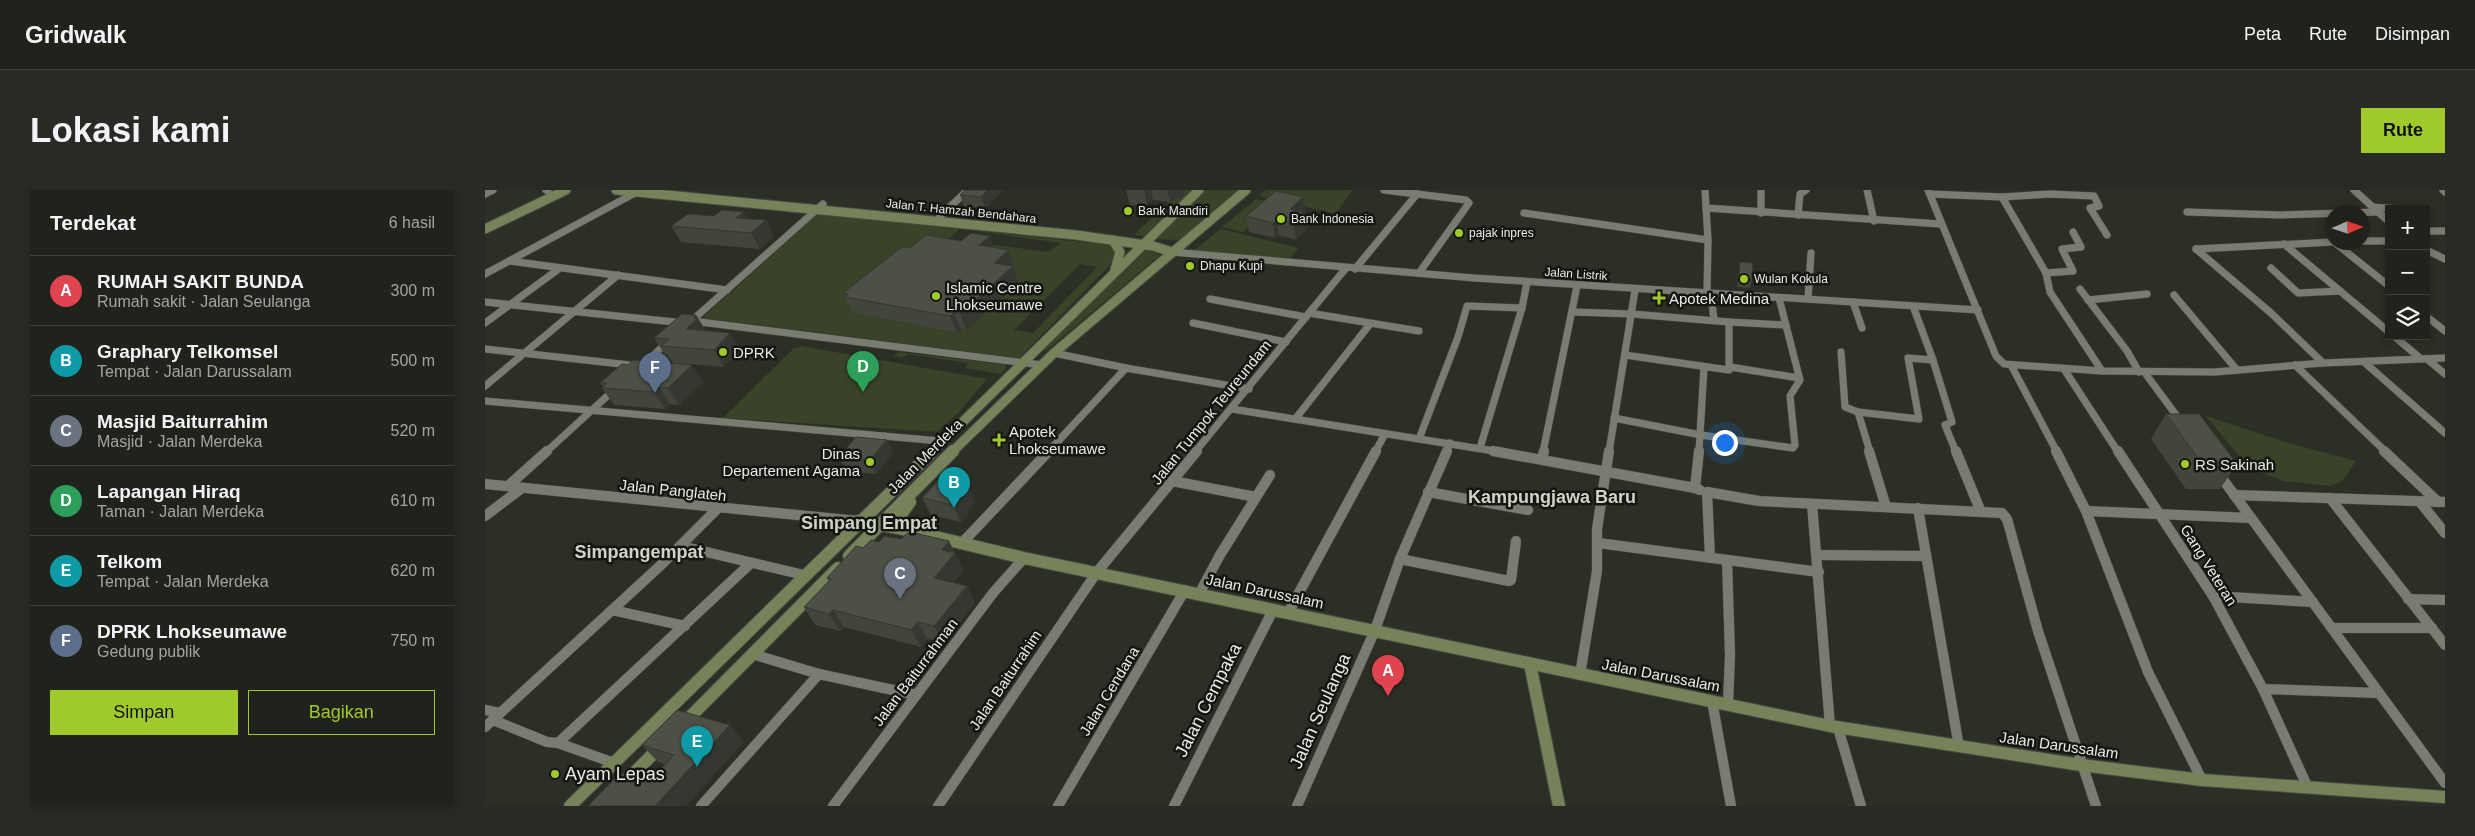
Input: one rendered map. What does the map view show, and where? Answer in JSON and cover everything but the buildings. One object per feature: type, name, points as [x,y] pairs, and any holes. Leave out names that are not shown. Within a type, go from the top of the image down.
[{"type":"main road","points":[[898,528],[902,513],[940,463]]},
{"type":"street","points":[[485,194],[493,190]]},
{"type":"street","points":[[485,221],[548,190]]},
{"type":"street","points":[[485,229],[566,190]]},
{"type":"street","name":"Jalan T. Hamzah Bendahara","points":[[617,190],[635,193],[940,216],[1117,235],[1172,252]]},
{"type":"street","name":"Jalan T. Hamzah Bendahara","points":[[658,190],[731,199]]},
{"type":"street","points":[[940,216],[968,190]]},
{"type":"street","name":"Jalan Merdeka","points":[[570,806],[1021,362],[1147,244],[1199,190]]},
{"type":"street","name":"Jalan Merdeka","points":[[601,806],[940,463],[1054,353],[1246,190]]},
{"type":"street","points":[[1385,190],[1465,200],[1469,203],[1419,273]]},
{"type":"street","points":[[1705,190],[1709,293],[1714,320]]},
{"type":"street","points":[[1761,190],[1761,213]]},
{"type":"street","points":[[1798,215],[1800,194],[1806,190]]},
{"type":"street","points":[[1867,190],[1874,221]]},
{"type":"street","points":[[2354,190],[2385,219]]},
{"type":"street","points":[[2107,235],[2090,208],[2099,206],[2095,197],[2063,192],[2002,197],[1929,192],[1940,224],[1996,356],[2004,364],[2011,366],[2142,372],[2237,370],[2323,363],[2445,358]]},
{"type":"street","points":[[485,274],[635,193]]},
{"type":"street","points":[[1355,269],[1417,194]]},
{"type":"street","points":[[2002,197],[2046,273],[2050,292],[2102,371]]},
{"type":"street","points":[[682,329],[820,207]]},
{"type":"street","name":"Jalan T. Hamzah Bendahara","points":[[820,207],[1147,244]]},
{"type":"street","points":[[1706,208],[1874,221],[1940,224]]},
{"type":"street","points":[[2187,212],[2280,215],[2385,209]]},
{"type":"street","points":[[1524,213],[1708,240]]},
{"type":"street","points":[[2430,231],[2445,231]]},
{"type":"street","points":[[2046,273],[2073,271],[2062,249],[2081,247],[2073,232]]},
{"type":"street","points":[[1113,240],[1120,252],[1115,272]]},
{"type":"street","points":[[2370,241],[2385,241]]},
{"type":"street","points":[[2323,363],[2271,313],[2196,249],[2325,242]]},
{"type":"street","points":[[2284,244],[2385,329]]},
{"type":"street","points":[[2343,250],[2385,283]]},
{"type":"street","name":"Jalan Listrik","points":[[1172,252],[1355,269],[1577,286],[1978,310]]},
{"type":"street","points":[[2430,252],[2443,257]]},
{"type":"street","points":[[1808,300],[1811,253]]},
{"type":"street","points":[[510,261],[727,290]]},
{"type":"street","points":[[485,323],[560,268]]},
{"type":"street","name":"Jalan Tumpok Teureundam","points":[[1097,572],[1249,389],[1345,268]]},
{"type":"street","points":[[2271,268],[2298,292],[2339,291]]},
{"type":"street","points":[[485,386],[618,276]]},
{"type":"street","points":[[1480,448],[1522,308],[1527,282]]},
{"type":"street","points":[[1542,458],[1577,286]]},
{"type":"street","points":[[2080,289],[2190,434]]},
{"type":"street","points":[[1580,675],[1597,571],[1597,529],[1635,290]]},
{"type":"street","points":[[2088,300],[2147,294]]},
{"type":"street","points":[[2174,295],[2237,370]]},
{"type":"street","points":[[1615,418],[1701,435],[1793,448],[1795,445],[1790,396],[1799,384],[1799,378],[1779,298]]},
{"type":"street","points":[[1210,299],[1419,331]]},
{"type":"street","points":[[485,302],[690,322],[1042,365]]},
{"type":"street","points":[[1853,302],[1862,328]]},
{"type":"street","points":[[1913,306],[1933,360],[1952,422],[1945,425],[1981,512]]},
{"type":"street","points":[[1419,439],[1458,337],[1465,307],[1522,308]]},
{"type":"street","points":[[1573,312],[1632,314],[1786,325]]},
{"type":"street","points":[[2430,319],[2445,331]]},
{"type":"street","points":[[1729,322],[1730,367]]},
{"type":"street","points":[[1193,323],[1286,342]]},
{"type":"street","points":[[1296,418],[1369,324]]},
{"type":"street","points":[[634,372],[675,335]]},
{"type":"street","points":[[2399,340],[2445,374]]},
{"type":"street","points":[[485,349],[641,366]]},
{"type":"street","points":[[1841,352],[1845,408],[1858,412],[1919,419],[1908,358],[1933,360]]},
{"type":"street","points":[[1054,353],[1126,368],[1249,389]]},
{"type":"street","points":[[1625,355],[1727,370],[1730,367],[1799,378]]},
{"type":"street","points":[[2364,362],[2445,433]]},
{"type":"street","points":[[2295,365],[2441,502]]},
{"type":"street","points":[[2011,366],[2030,398],[2085,511],[2148,672],[2202,780]]},
{"type":"street","points":[[1695,488],[1701,435],[1704,367]]},
{"type":"street","points":[[962,543],[1126,368]]},
{"type":"street","name":"Gang Veteran","points":[[2064,368],[2213,596],[2263,689],[2308,788]]},
{"type":"street","points":[[508,486],[620,385]]},
{"type":"street","points":[[485,401],[940,441]]},
{"type":"street","points":[[1232,409],[1542,458],[1759,501],[1886,506],[2002,514],[2007,519],[2038,631],[2096,806]]},
{"type":"street","points":[[1858,412],[1886,506]]},
{"type":"street","points":[[1288,613],[1385,434]]},
{"type":"street","name":"Jalan Seulanga","points":[[1297,806],[1375,630],[1401,559],[1450,443]]},
{"type":"street","points":[[2212,464],[2445,784]]},
{"type":"street","points":[[1199,594],[1270,475]]},
{"type":"street","points":[[1173,481],[1256,498]]},
{"type":"street","name":"Jalan Panglateh","points":[[485,484],[858,521]]},
{"type":"street","points":[[485,516],[522,488]]},
{"type":"street","points":[[1428,492],[1528,510]]},
{"type":"street","points":[[1707,492],[1710,558]]},
{"type":"street","points":[[2234,495],[2441,502]]},
{"type":"street","points":[[2330,498],[2445,646]]},
{"type":"street","points":[[2420,502],[2445,533]]},
{"type":"street","points":[[1812,504],[1819,572],[1818,596],[1834,727],[1861,806]]},
{"type":"street","points":[[493,720],[681,546],[718,508]]},
{"type":"street","points":[[1918,508],[1959,747]]},
{"type":"street","points":[[2085,511],[2251,518]]},
{"type":"street","name":"Jalan Darussalam","points":[[858,521],[881,524],[1024,558],[1185,590],[1580,675],[1834,727],[2081,765],[2202,780],[2445,797]]},
{"type":"street","points":[[909,544],[945,539]]},
{"type":"street","points":[[1401,559],[1509,581],[1511,580],[1516,541]]},
{"type":"street","points":[[1598,543],[1819,572]]},
{"type":"street","points":[[681,546],[804,575]]},
{"type":"street","points":[[855,550],[873,548]]},
{"type":"street","points":[[1817,555],[1926,556]]},
{"type":"street","name":"Jalan Baiturrahman","points":[[833,806],[993,593],[1024,558]]},
{"type":"street","points":[[1727,560],[1730,655],[1728,705]]},
{"type":"street","points":[[559,744],[751,563]]},
{"type":"street","name":"Jalan Baiturrahim","points":[[938,806],[1097,572]]},
{"type":"street","name":"Jalan Cendana","points":[[1058,806],[1185,590]]},
{"type":"street","points":[[2213,596],[2313,602]]},
{"type":"street","points":[[2408,599],[2445,600]]},
{"type":"street","points":[[612,610],[685,626]]},
{"type":"street","name":"Jalan Cempaka","points":[[1174,806],[1273,610]]},
{"type":"street","points":[[2332,628],[2431,628]]},
{"type":"street","points":[[752,654],[819,674],[916,695]]},
{"type":"street","points":[[1530,664],[1559,806]]},
{"type":"street","points":[[701,806],[819,674]]},
{"type":"street","points":[[2263,689],[2379,694]]},
{"type":"street","points":[[1712,701],[1731,806]]},
{"type":"street","points":[[485,710],[493,720],[547,742],[559,744],[614,762]]},
{"type":"green space","points":[[1181,190],[1192,190],[1144,236],[1134,235]]},
{"type":"green space","points":[[1201,190],[1239,190],[1179,240],[1148,239]]},
{"type":"green space","points":[[1266,190],[1352,190],[1336,214],[1259,196]]},
{"type":"green space","points":[[1256,199],[1276,203],[1243,232],[1222,227]]},
{"type":"green space","points":[[818,214],[1111,245],[1115,249],[1114,261],[1019,358],[702,318]],"holes":[[[959,229],[1061,243],[1048,252],[949,239]],[[1080,264],[1097,267],[1033,333],[1014,330]],[[1013,267],[1000,279],[1018,282],[967,330],[961,329],[957,333],[853,313]]]},
{"type":"green space","points":[[1221,229],[1299,248],[1290,258],[1193,251]]},
{"type":"green space","points":[[1146,250],[1160,255],[1047,350],[1040,352]]},
{"type":"green space","points":[[801,346],[987,379],[959,412],[937,432],[723,418],[793,349]]},
{"type":"green space","points":[[898,352],[1002,364],[1006,365],[1006,368],[1001,374],[965,368],[968,363],[907,354],[903,358],[893,356]]},
{"type":"green space","points":[[2206,416],[2285,442],[2356,461],[2342,481],[2330,486],[2283,481],[2248,467]]},
{"type":"place","name":"Bank Mandiri","points":[[1128,211]]},
{"type":"place","name":"Bank Indonesia","points":[[1281,219]]},
{"type":"place","name":"pajak inpres","points":[[1459,233]]},
{"type":"place","name":"Dhapu Kupi","points":[[1190,266]]},
{"type":"place","name":"Wulan Kokula","points":[[1744,279]]},
{"type":"place","name":"Islamic Centre Lhokseumawe","points":[[936,296]]},
{"type":"place","name":"Apotek Medina","points":[[1659,298]]},
{"type":"place","name":"DPRK","points":[[723,352]]},
{"type":"place","name":"Lapangan Hiraq","points":[[863,392]]},
{"type":"place","name":"DPRK Lhokseumawe","points":[[655,393]]},
{"type":"place","name":"Apotek Lhokseumawe","points":[[999,440]]},
{"type":"place","name":"Dinas Departement Agama","points":[[870,462]]},
{"type":"place","name":"RS Sakinah","points":[[2185,464]]},
{"type":"place","name":"Graphary Telkomsel","points":[[954,508]]},
{"type":"place","name":"Masjid Baiturrahim","points":[[900,599]]},
{"type":"place","name":"RUMAH SAKIT BUNDA","points":[[1388,696]]},
{"type":"place","name":"Telkom","points":[[697,767]]},
{"type":"place","name":"Ayam Lepas","points":[[555,774]]},
{"type":"district","name":"Kampungjawa Baru","points":[[1552,497]]},
{"type":"district","name":"Simpang Empat","points":[[869,523]]},
{"type":"district","name":"Simpangempat","points":[[639,552]]}]
